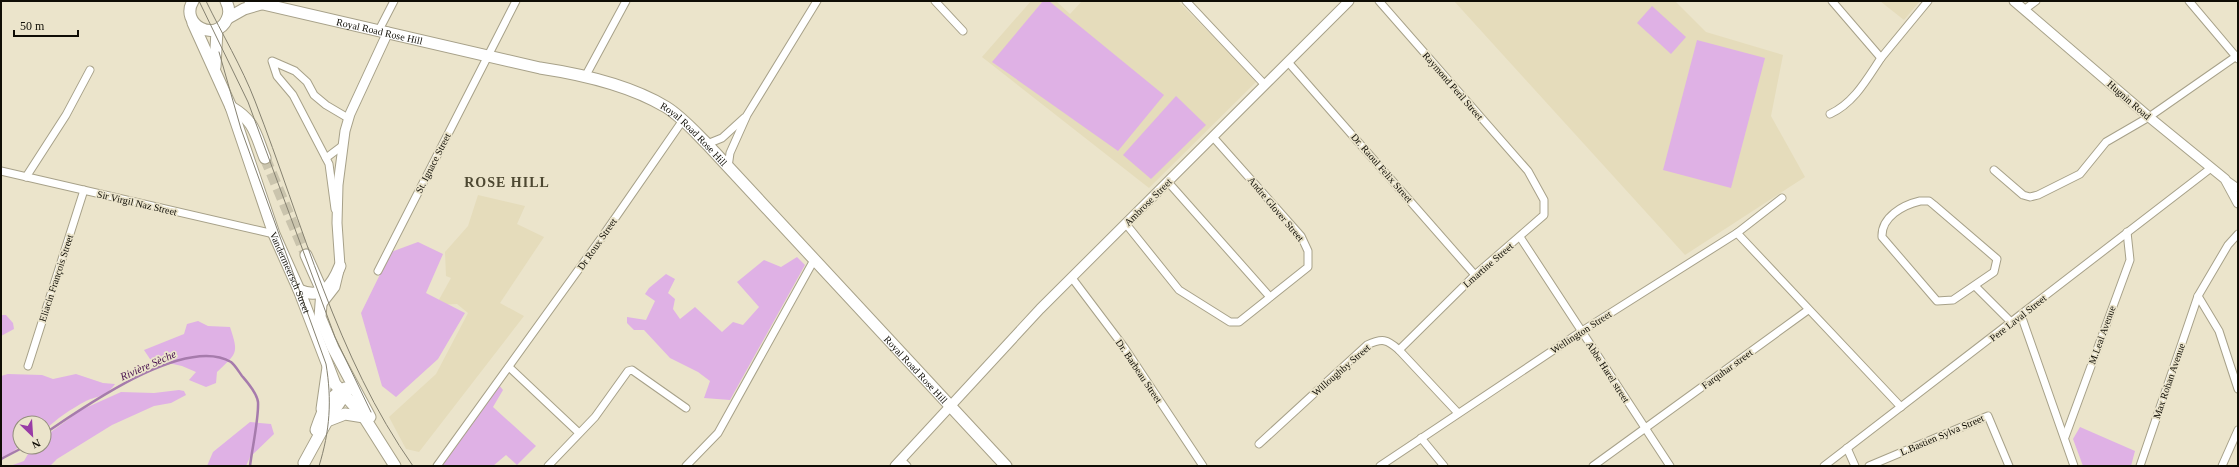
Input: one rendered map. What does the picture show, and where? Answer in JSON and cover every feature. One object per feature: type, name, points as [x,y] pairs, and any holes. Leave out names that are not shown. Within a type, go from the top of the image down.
[{"type":"main road","points":[[226,1],[229,11],[228,18]]},
{"type":"main road","name":"Royal Road Rose Hill","points":[[250,1],[265,3],[540,68],[586,75],[648,98],[666,107],[683,120],[707,144],[952,406],[1006,466]]},
{"type":"main road","points":[[191,2],[190,10],[193,23],[202,30],[217,30],[215,72]]},
{"type":"main road","name":"Royal Road Rose Hill","points":[[217,30],[228,18],[244,9],[265,3]]},
{"type":"main road","name":"Vandermeersch Street","points":[[193,23],[231,107],[274,234],[299,290],[335,384],[364,417],[392,462]]},
{"type":"main road","points":[[231,107],[246,116],[250,121],[265,158]]},
{"type":"main road","points":[[306,255],[322,291]]},
{"type":"main road","points":[[299,290],[307,293],[322,291],[330,286],[340,266]]},
{"type":"main road","name":"Vandermeersch Street","points":[[322,291],[320,317],[332,348],[392,462]]},
{"type":"main road","points":[[304,464],[324,418],[343,392],[346,384],[332,348]]},
{"type":"main road","points":[[324,418],[328,365]]},
{"type":"main road","points":[[343,392],[351,390],[357,395]]},
{"type":"main road","points":[[324,418],[345,414],[364,417]]},
{"type":"street","points":[[337,223],[338,185],[342,146],[348,118],[384,31],[394,1]]},
{"type":"street","name":"St. Ignace Street","points":[[378,271],[516,1]]},
{"type":"street","points":[[586,75],[626,1]]},
{"type":"street","points":[[728,167],[730,153],[747,115],[816,1]]},
{"type":"street","points":[[935,1],[963,31]]},
{"type":"street","points":[[1186,1],[1265,85]]},
{"type":"street","name":"Ambrose Street","points":[[901,464],[1040,310],[1349,1]]},
{"type":"street","name":"Raymond Peril Street","points":[[1379,1],[1528,171]]},
{"type":"street","points":[[1832,1],[1881,58]]},
{"type":"street","points":[[1830,114],[1841,109],[1858,92],[1881,58],[1928,1]]},
{"type":"street","name":"Hugnin Road","points":[[2014,1],[2025,5],[2149,117],[2225,179],[2238,203]]},
{"type":"street","points":[[2025,5],[2036,1]]},
{"type":"street","points":[[1994,170],[2023,194],[2030,197],[2038,195],[2080,174],[2106,142],[2149,117],[2238,57],[2190,1]]},
{"type":"street","points":[[321,305],[335,287],[340,266],[337,223],[329,164],[293,95],[277,76],[272,61],[295,71],[307,82],[314,95],[326,105],[348,118]]},
{"type":"street","name":"Dr. Raoul Felix Street","points":[[1288,62],[1475,275]]},
{"type":"street","points":[[26,177],[66,115],[90,70]]},
{"type":"street","points":[[707,144],[722,138],[747,115]]},
{"type":"street","name":"Dr Roux Street","points":[[437,466],[509,367],[683,120]]},
{"type":"street","name":"Andre Glover Street","points":[[1126,224],[1179,290],[1230,322],[1239,322],[1308,267],[1308,251],[1301,236],[1213,137]]},
{"type":"street","points":[[326,158],[342,146]]},
{"type":"street","name":"Pere Laval Street","points":[[1824,466],[2012,323],[2211,168]]},
{"type":"street","name":"Sir Virgil Naz Street","points":[[1,171],[274,234]]},
{"type":"street","name":"Lmartine Street","points":[[1399,350],[1475,275],[1544,215],[1544,200],[1528,171]]},
{"type":"street","points":[[2225,179],[2238,188]]},
{"type":"street","points":[[1168,182],[1270,297]]},
{"type":"street","name":"Eliacin François Street","points":[[28,366],[84,190]]},
{"type":"street","name":"Wellington Street","points":[[1380,466],[1582,331],[1737,233],[1782,198]]},
{"type":"street","points":[[1924,200],[1934,205],[1997,259],[1994,272],[1975,286],[1953,300],[1937,301],[1884,241],[1882,230],[1888,218],[1913,202],[1924,200]]},
{"type":"street","name":"M.Leal Avenue","points":[[2065,437],[2130,260],[2127,232]]},
{"type":"street","points":[[1737,233],[1901,407]]},
{"type":"street","name":"Max Rohan Avenue","points":[[2140,466],[2198,296],[2228,246],[2238,234]]},
{"type":"street","name":"Abbe Harel street","points":[[1520,237],[1670,466]]},
{"type":"street","points":[[2228,246],[2238,244]]},
{"type":"street","points":[[686,466],[718,434],[814,260]]},
{"type":"street","name":"Dr. Barbeau Street","points":[[1072,278],[1124,347],[1203,466]]},
{"type":"street","points":[[1975,286],[2012,323]]},
{"type":"street","points":[[2198,296],[2219,331],[2238,389]]},
{"type":"street","name":"Farquhar street","points":[[1592,466],[1808,310]]},
{"type":"street","points":[[2021,315],[2074,466]]},
{"type":"street","name":"Willoughby Street","points":[[1259,444],[1367,345],[1381,339],[1388,340],[1399,350],[1458,413]]},
{"type":"street","points":[[509,367],[578,432]]},
{"type":"street","points":[[548,466],[578,432],[595,417],[630,370],[686,408]]},
{"type":"street","name":"L.Bastien Sylva Street","points":[[1869,466],[1988,416],[2009,466]]},
{"type":"street","points":[[2222,466],[2238,430]]},
{"type":"street","points":[[1422,438],[1444,466]]},
{"type":"street","points":[[1847,448],[1855,466]]},
{"type":"shaded area","points":[[1031,1],[1056,1],[1070,14],[1082,1],[1178,1],[1257,81],[1149,188],[982,57]]},
{"type":"shaded area","points":[[1043,1],[1049,1],[1164,95],[1118,151],[992,62]]},
{"type":"shaded area","points":[[1454,1],[1675,1],[1706,32],[1783,55],[1771,116],[1805,177],[1685,255]]},
{"type":"shaded area","points":[[1880,1],[1920,1],[1904,20]]},
{"type":"shaded area","points":[[1652,6],[1686,37],[1671,54],[1637,23]]},
{"type":"shaded area","points":[[1697,40],[1765,58],[1731,188],[1663,170]]},
{"type":"shaded area","points":[[1176,96],[1206,125],[1151,179],[1123,155]]},
{"type":"shaded area","points":[[478,195],[525,206],[517,224],[544,237],[500,303],[524,316],[419,452],[406,449],[389,417],[436,374],[468,313],[457,304],[436,305],[451,278],[446,276],[445,252],[468,226]]},
{"type":"shaded area","points":[[418,242],[443,254],[426,293],[465,313],[438,359],[396,397],[382,386],[361,313],[391,252]]},
{"type":"shaded area","points":[[797,257],[805,265],[730,400],[704,398],[710,381],[698,372],[670,358],[644,330],[634,330],[627,323],[627,317],[646,320],[655,301],[645,294],[649,288],[666,274],[675,279],[668,293],[675,299],[673,309],[680,319],[695,307],[722,332],[733,322],[743,325],[759,307],[737,282],[764,260],[781,267]]},
{"type":"shaded area","points":[[1,315],[6,315],[13,323],[14,329],[1,336]]},
{"type":"shaded area","points":[[198,321],[208,326],[230,327],[235,343],[232,357],[217,372],[216,383],[206,387],[189,380],[196,372],[182,366],[150,359],[144,350],[184,334],[187,324]]},
{"type":"shaded area","points":[[8,374],[42,375],[53,379],[76,374],[103,383],[115,384],[102,396],[86,401],[52,424],[52,415],[12,415],[12,452],[1,461],[1,376]]},
{"type":"shaded area","points":[[499,385],[503,390],[493,407],[536,446],[517,465],[506,455],[493,466],[445,466],[442,464]]},
{"type":"shaded area","points":[[179,390],[184,391],[186,395],[171,403],[154,406],[112,425],[57,459],[50,466],[10,466],[24,461],[27,455],[52,455],[52,431],[81,410],[121,392],[154,393]]},
{"type":"shaded area","points":[[250,422],[271,424],[274,434],[250,457],[246,466],[207,466],[213,452]]},
{"type":"shaded area","points":[[2080,427],[2135,451],[2131,466],[2083,466],[2073,439]]},
{"type":"waterway","name":"Rivière Sèche","points":[[52,429],[83,408],[134,378],[161,366],[187,358],[211,356],[231,362],[256,395],[258,402],[257,416],[250,466]]},
{"type":"waterway","name":"Rivière Sèche","points":[[1,459],[12,453]]},
{"type":"tunnel","points":[[265,158],[306,255]]},
{"type":"tram line","points":[[199,1],[248,102],[335,337],[371,412]]},
{"type":"tram line","points":[[206,1],[250,88],[323,289],[342,335],[386,424],[413,466]]},
{"type":"tram line","points":[[219,52],[241,129],[326,364],[329,390],[329,415],[326,440],[319,466]]},
{"type":"district","name":"ROSE HILL","points":[[507,182]]}]
